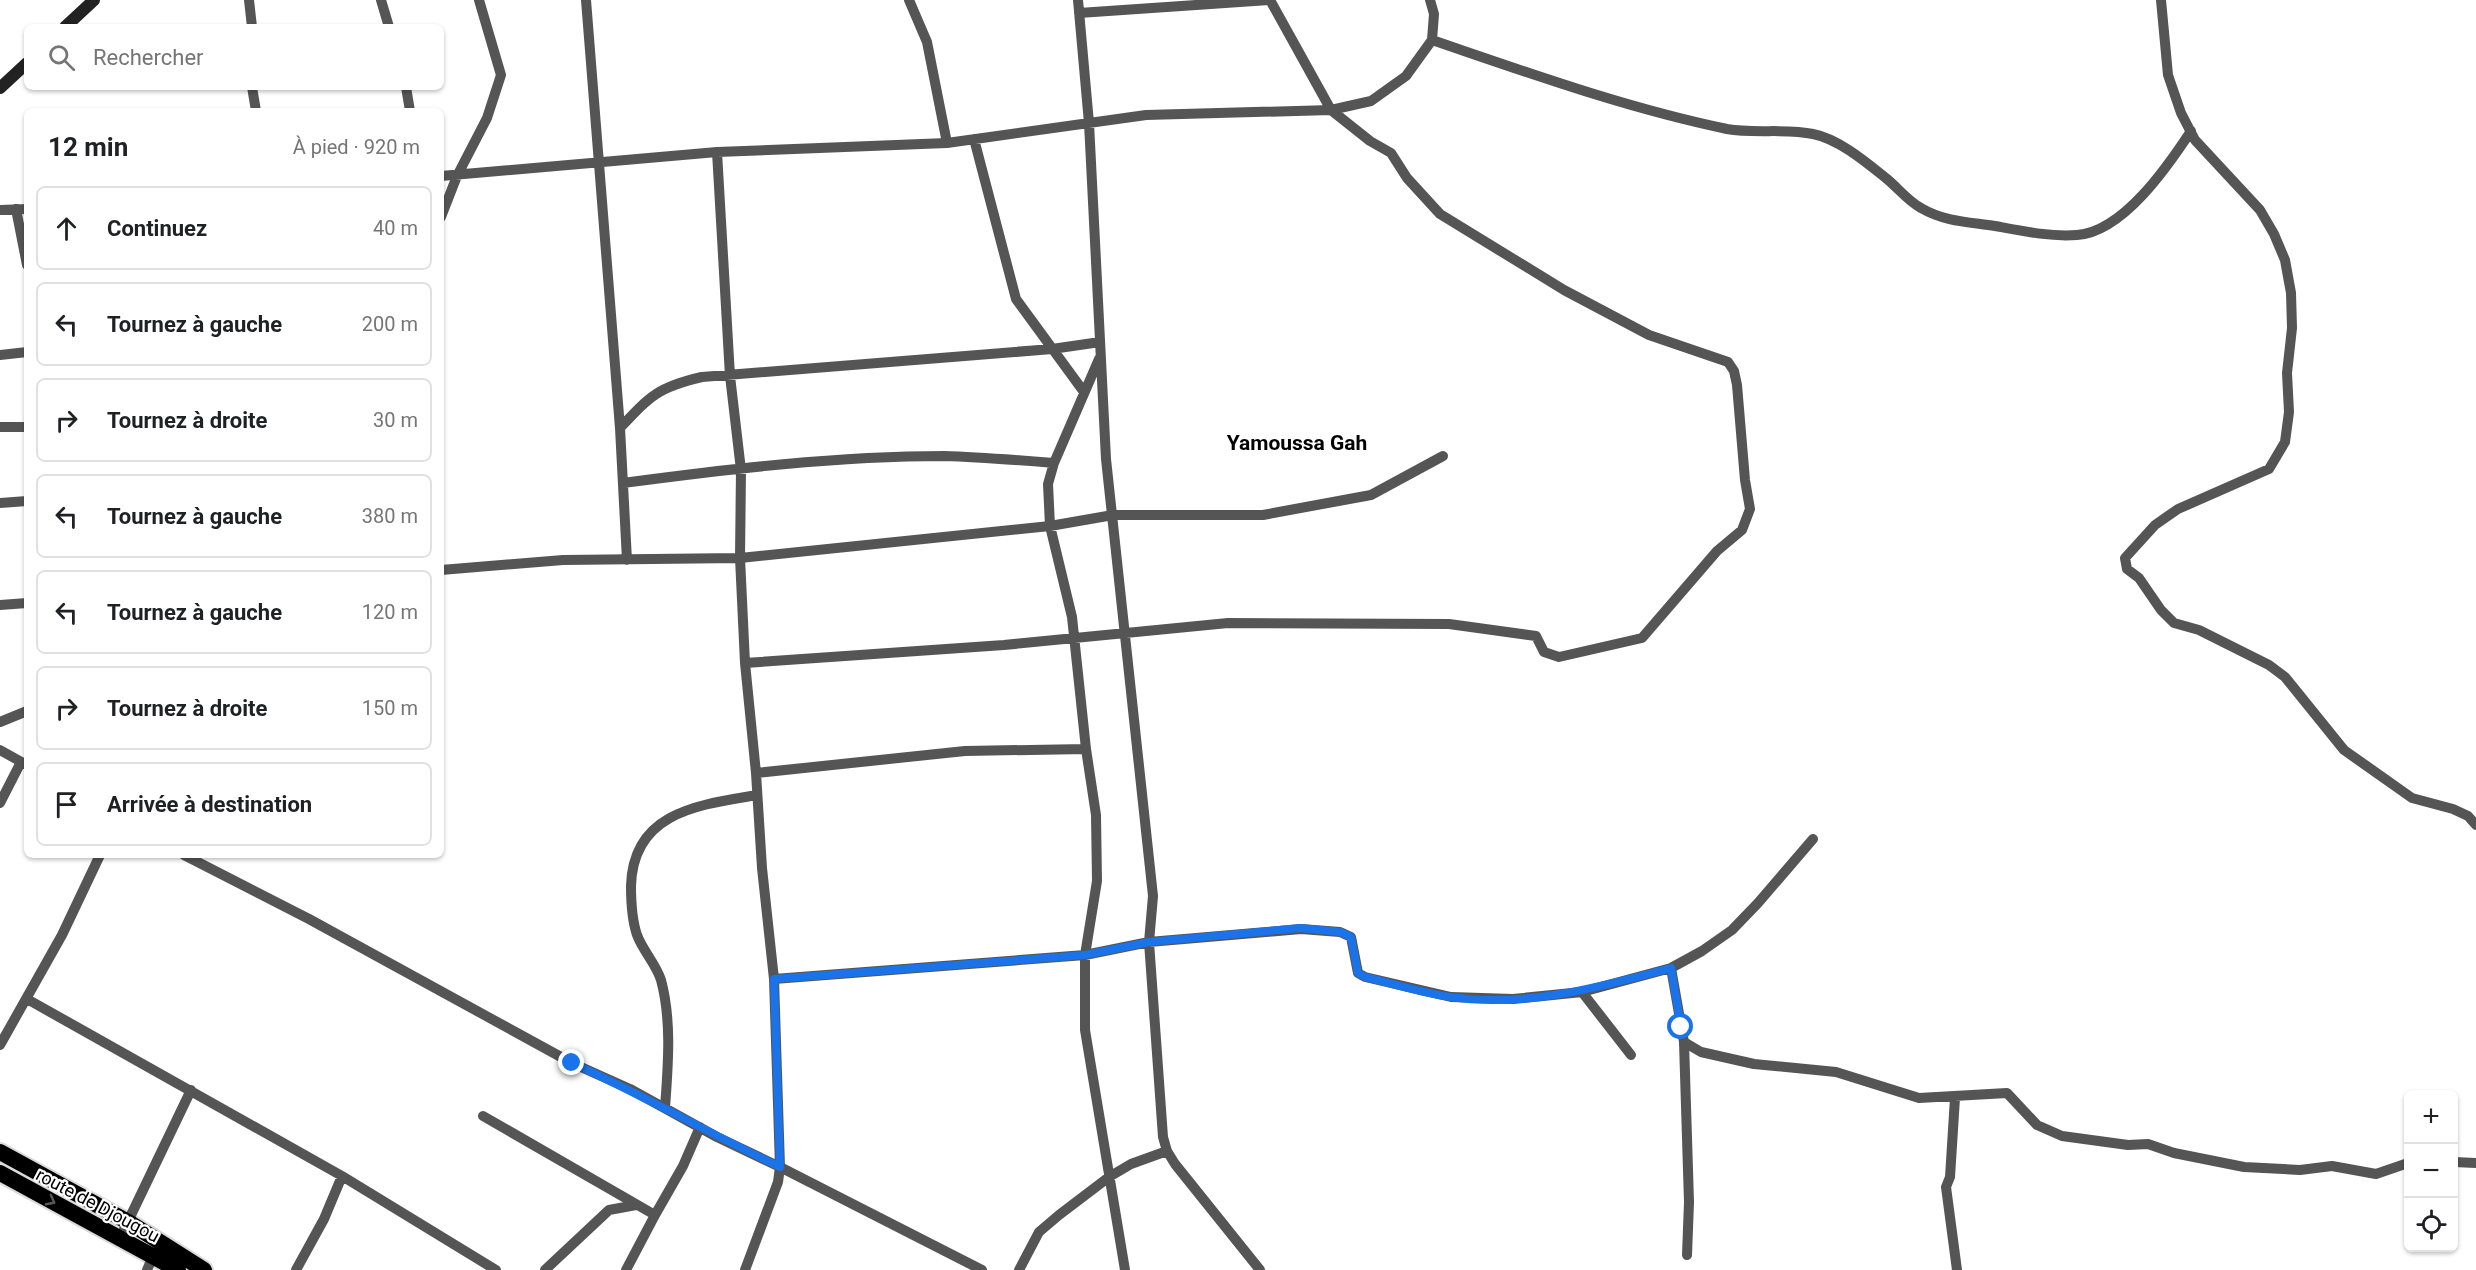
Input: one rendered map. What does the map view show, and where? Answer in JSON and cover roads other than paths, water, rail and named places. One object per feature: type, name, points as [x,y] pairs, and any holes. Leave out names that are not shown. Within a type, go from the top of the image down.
[{"type":"highway","points":[[0,1152],[130,1223],[204,1270]]},
{"type":"highway","name":"route de Djougou","points":[[0,1173],[120,1238],[150,1263],[178,1270]]},
{"type":"main road","points":[[68,24],[94,0]]},
{"type":"main road","points":[[0,88],[24,66]]},
{"type":"street","points":[[249,0],[252,24]]},
{"type":"street","points":[[381,0],[388,24]]},
{"type":"street","points":[[444,210],[457,176],[487,118],[501,75],[479,0]]},
{"type":"street","points":[[586,0],[597,162],[620,428],[627,560]]},
{"type":"street","points":[[909,0],[927,42],[947,143]]},
{"type":"street","points":[[1078,0],[1089,123],[1106,459],[1153,896],[1149,942],[1157,1076],[1167,1151],[1260,1270]]},
{"type":"street","points":[[745,663],[1125,634],[1228,623],[1449,624],[1536,636],[1545,652],[1550,656],[1559,657],[1642,638],[1717,551],[1742,530],[1750,509],[1745,480],[1737,385],[1734,371],[1728,362],[1648,335],[1564,290],[1440,214],[1407,178],[1391,153],[1370,141],[1331,110],[1270,0],[1079,13]]},
{"type":"street","points":[[444,176],[717,152],[947,143],[1146,116],[1331,110],[1371,101],[1406,76],[1432,40],[1434,14],[1430,0]]},
{"type":"street","points":[[2161,0],[2168,75],[2181,113],[2195,140],[2260,210],[2285,260],[2291,293],[2292,328],[2287,373],[2289,412],[2285,442],[2269,469],[2178,510],[2155,525],[2125,558],[2127,569],[2139,578],[2161,610],[2174,623],[2199,630],[2269,665],[2285,677],[2344,750],[2412,798],[2453,809],[2469,816],[2476,825]]},
{"type":"street","points":[[1432,40],[1596,97],[1730,129],[1815,134],[1852,154],[1887,178],[1919,208],[1946,220],[2038,233],[2078,235],[2106,226],[2130,207],[2166,168],[2190,131]]},
{"type":"street","points":[[252,90],[256,108]]},
{"type":"street","points":[[406,90],[410,108]]},
{"type":"street","points":[[974,140],[1016,299],[1084,392]]},
{"type":"street","points":[[717,152],[730,376],[741,470],[740,558],[745,663],[774,979],[780,1167],[778,1182],[746,1270]]},
{"type":"street","points":[[0,210],[22,209],[24,232]]},
{"type":"street","points":[[620,428],[651,395],[673,384],[702,377],[1052,349],[1100,342]]},
{"type":"street","points":[[0,355],[24,352]]},
{"type":"street","points":[[1100,356],[1054,463],[1048,484],[1050,526],[1064,574],[1074,638],[1098,834],[1096,881],[1085,955],[1085,1030],[1125,1270]]},
{"type":"street","points":[[0,427],[24,427]]},
{"type":"street","points":[[623,483],[824,462],[944,456],[1054,463]]},
{"type":"street","points":[[444,570],[563,560],[740,558],[1050,526],[1113,515],[1263,515],[1371,495],[1443,456]]},
{"type":"street","points":[[0,503],[24,501]]},
{"type":"street","points":[[0,605],[24,603]]},
{"type":"street","points":[[0,722],[24,712]]},
{"type":"street","points":[[756,773],[965,751],[1086,749]]},
{"type":"street","points":[[0,750],[24,763],[0,803]]},
{"type":"street","points":[[665,1107],[669,1051],[666,1015],[660,979],[637,934],[631,901],[632,866],[641,842],[656,826],[672,815],[702,806],[757,795]]},
{"type":"street","points":[[774,979],[1085,955],[1149,942],[1301,928],[1340,932],[1351,937],[1358,973],[1365,977],[1451,997],[1513,999],[1582,992],[1671,968],[1702,951],[1732,930],[1813,839]]},
{"type":"street","points":[[0,1046],[27,999],[98,858]]},
{"type":"street","points":[[190,858],[309,919],[572,1063],[665,1107],[982,1270]]},
{"type":"street","points":[[1671,968],[1684,1042],[1689,1202],[1687,1255]]},
{"type":"street","points":[[1582,992],[1631,1055]]},
{"type":"street","points":[[27,999],[342,1176],[496,1270]]},
{"type":"street","points":[[1684,1042],[1701,1052],[1754,1064],[1836,1072],[1918,1098],[1955,1098],[2007,1093],[2037,1125],[2062,1136],[2128,1145],[2148,1144],[2174,1153],[2244,1167],[2300,1170],[2332,1166],[2376,1174],[2404,1165]]},
{"type":"street","points":[[120,1238],[130,1223],[191,1090]]},
{"type":"street","points":[[1955,1098],[1950,1177],[1946,1187],[1957,1270]]},
{"type":"street","points":[[483,1116],[655,1215]]},
{"type":"street","points":[[626,1270],[683,1166],[700,1126]]},
{"type":"street","points":[[1019,1270],[1039,1232],[1109,1177],[1131,1164],[1167,1151]]},
{"type":"street","points":[[2458,1162],[2476,1163]]},
{"type":"street","points":[[296,1270],[324,1219],[342,1176]]},
{"type":"street","points":[[545,1270],[609,1210],[636,1205]]},
{"type":"district","name":"Yamoussa Gah","points":[[1297,443]]}]
